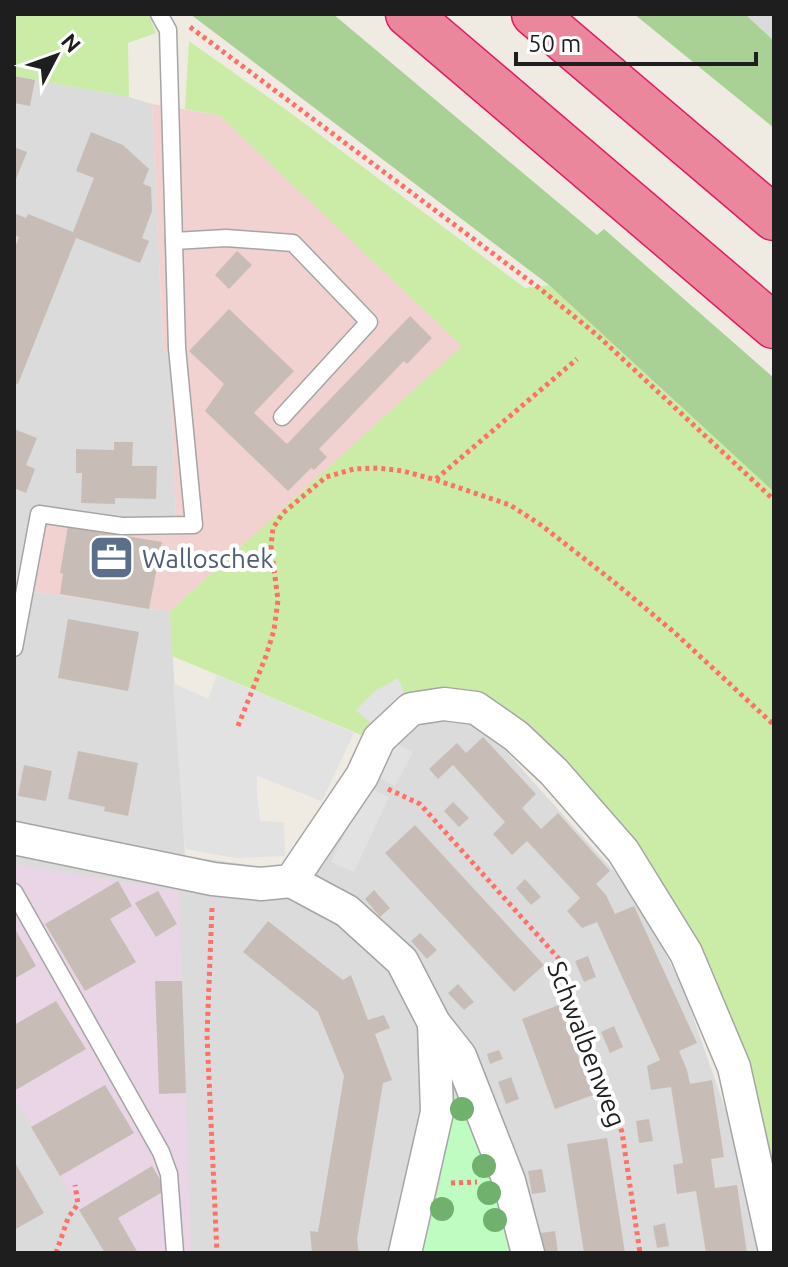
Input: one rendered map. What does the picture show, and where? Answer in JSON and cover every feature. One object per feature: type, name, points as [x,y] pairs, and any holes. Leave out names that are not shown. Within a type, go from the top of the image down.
[{"type":"highway","points":[[408,14],[774,326]]},
{"type":"highway","points":[[534,14],[774,218]]},
{"type":"street","points":[[291,881],[362,776],[379,739],[411,709],[444,704],[476,708],[516,736],[554,772],[623,851],[686,953],[734,1067],[774,1247]]},
{"type":"street","points":[[14,838],[213,879],[261,884],[291,881],[347,911],[402,961],[434,1023],[460,1056],[509,1181],[528,1253]]},
{"type":"street","points":[[405,1253],[437,1112],[434,1023]]},
{"type":"lane","points":[[14,648],[39,514],[122,526],[194,525],[177,348],[168,30],[159,14]]},
{"type":"lane","points":[[174,241],[226,238],[293,243],[369,322],[282,417]]},
{"type":"lane","points":[[14,892],[161,1152],[169,1174],[175,1253]]},
{"type":"path","points":[[186,23],[597,335],[774,500]]},
{"type":"path","points":[[436,480],[577,359]]},
{"type":"path","points":[[238,726],[274,630],[278,600],[271,546],[273,528],[283,513],[326,477],[354,469],[378,468],[436,480],[510,505],[541,525],[675,633],[774,725]]},
{"type":"path","name":"Schwalbenweg","points":[[405,797],[420,804],[559,959],[622,1132],[640,1253]]},
{"type":"path","points":[[213,879],[207,1035],[217,1253]]},
{"type":"path","points":[[422,1182],[509,1181]]},
{"type":"path","points":[[56,1253],[68,1218],[78,1204],[75,1185]]},
{"type":"shaded area","points":[[745,14],[774,14],[774,41]]},
{"type":"shaded area","points":[[14,76],[152,104],[163,348],[170,360],[176,521],[37,507],[14,586]]},
{"type":"shaded area","points":[[152,104],[219,115],[463,346],[170,611],[14,589],[37,507],[176,521],[170,360],[163,348]]},
{"type":"shaded area","points":[[14,589],[170,611],[185,856],[316,874],[399,731],[450,710],[484,727],[638,898],[684,991],[734,1134],[758,1253],[14,1253]]},
{"type":"shaded area","points":[[217,675],[354,733],[322,801],[257,776],[260,821],[284,822],[285,856],[235,858],[185,849],[173,683],[208,699]]},
{"type":"shaded area","points":[[398,678],[406,697],[371,723],[356,710],[375,691]]},
{"type":"shaded area","points":[[392,742],[413,752],[395,786],[375,775]]},
{"type":"shaded area","points":[[367,787],[389,797],[354,872],[331,862]]},
{"type":"shaded area","points":[[14,864],[179,891],[191,1253],[105,1253],[14,1096]]},
{"type":"green space","points":[[14,14],[149,14],[156,33],[128,43],[129,97],[14,76]]},
{"type":"green space","points":[[190,14],[333,14],[597,235],[604,229],[774,378],[774,492],[549,285]]},
{"type":"green space","points":[[634,14],[745,14],[774,41],[774,128]]},
{"type":"green space","points":[[189,41],[525,288],[549,285],[774,492],[774,1201],[715,995],[523,728],[356,710],[371,723],[361,735],[172,656],[170,611],[462,346],[219,115],[185,109]]},
{"type":"green space","points":[[449,1119],[474,1122],[496,1182],[509,1253],[422,1253],[440,1183]]},
{"type":"building","points":[[14,76],[35,80],[30,106],[14,103]]},
{"type":"building","points":[[91,132],[123,145],[149,169],[143,184],[151,187],[152,211],[142,238],[149,241],[140,263],[76,238],[18,384],[14,383],[14,250],[19,237],[14,235],[14,213],[26,218],[28,214],[73,232],[94,178],[76,171]]},
{"type":"building","points":[[14,147],[27,152],[14,184]]},
{"type":"building","points":[[237,251],[252,265],[229,289],[215,275]]},
{"type":"building","points":[[229,309],[294,371],[254,413],[287,444],[410,316],[432,338],[407,364],[404,361],[319,449],[327,457],[288,491],[205,411],[224,384],[189,351]]},
{"type":"building","points":[[14,429],[37,438],[26,465],[35,469],[26,493],[14,488]]},
{"type":"building","points":[[114,442],[133,442],[132,466],[157,466],[156,499],[115,498],[115,504],[81,503],[82,473],[76,473],[76,449],[114,450]]},
{"type":"building","name":"Walloschek","points":[[68,526],[162,542],[149,609],[60,594],[63,574],[60,573]]},
{"type":"building","points":[[68,619],[139,632],[128,691],[58,678]]},
{"type":"building","points":[[483,737],[536,794],[522,808],[541,829],[558,813],[610,871],[596,884],[606,895],[615,914],[634,906],[697,1043],[679,1051],[690,1084],[712,1080],[724,1157],[711,1159],[715,1188],[737,1185],[747,1253],[706,1253],[696,1191],[677,1194],[673,1165],[683,1163],[671,1087],[651,1090],[647,1066],[660,1060],[597,922],[582,928],[567,911],[580,898],[527,841],[512,855],[493,834],[505,822],[453,765],[438,779],[429,769],[457,743],[466,753]]},
{"type":"building","points":[[78,751],[138,763],[128,816],[68,799]]},
{"type":"building","points":[[24,765],[52,771],[46,801],[18,796]]},
{"type":"building","points":[[453,802],[469,818],[459,827],[444,811]]},
{"type":"building","points":[[415,825],[544,965],[514,992],[385,853]]},
{"type":"building","points":[[525,879],[541,897],[531,905],[516,888]]},
{"type":"building","points":[[118,881],[132,906],[110,919],[136,962],[85,991],[45,924]]},
{"type":"building","points":[[374,890],[390,908],[380,917],[365,899]]},
{"type":"building","points":[[158,891],[177,924],[156,937],[135,903]]},
{"type":"building","points":[[268,921],[343,980],[351,975],[368,1020],[384,1015],[390,1028],[375,1034],[392,1080],[383,1083],[357,1239],[359,1253],[312,1253],[310,1231],[318,1232],[344,1076],[318,1012],[243,952]]},
{"type":"building","points":[[14,927],[36,966],[14,979]]},
{"type":"building","points":[[420,933],[437,950],[427,959],[411,941]]},
{"type":"building","points":[[588,956],[596,977],[584,982],[575,961]]},
{"type":"building","points":[[155,981],[182,981],[186,1093],[159,1094]]},
{"type":"building","points":[[458,984],[474,1002],[464,1010],[448,993]]},
{"type":"building","points":[[56,1001],[86,1049],[14,1091],[14,1025]]},
{"type":"building","points":[[559,1005],[593,1095],[555,1109],[522,1019]]},
{"type":"building","points":[[614,1026],[623,1047],[610,1053],[601,1032]]},
{"type":"building","points":[[499,1050],[503,1059],[490,1064],[487,1054]]},
{"type":"building","points":[[511,1077],[519,1099],[506,1104],[498,1082]]},
{"type":"building","points":[[105,1085],[134,1133],[60,1176],[31,1127]]},
{"type":"building","points":[[649,1119],[653,1141],[639,1143],[636,1121]]},
{"type":"building","points":[[607,1138],[625,1253],[584,1253],[567,1144]]},
{"type":"building","points":[[14,1161],[44,1213],[14,1230]]},
{"type":"building","points":[[152,1166],[166,1190],[118,1218],[138,1253],[105,1253],[79,1210]]},
{"type":"building","points":[[542,1169],[546,1192],[532,1194],[528,1171]]},
{"type":"building","points":[[665,1223],[669,1246],[657,1248],[653,1226]]},
{"type":"building","points":[[555,1231],[558,1253],[544,1253],[541,1233]]},
{"type":"place","name":"Walloschek","points":[[111,558]]}]
